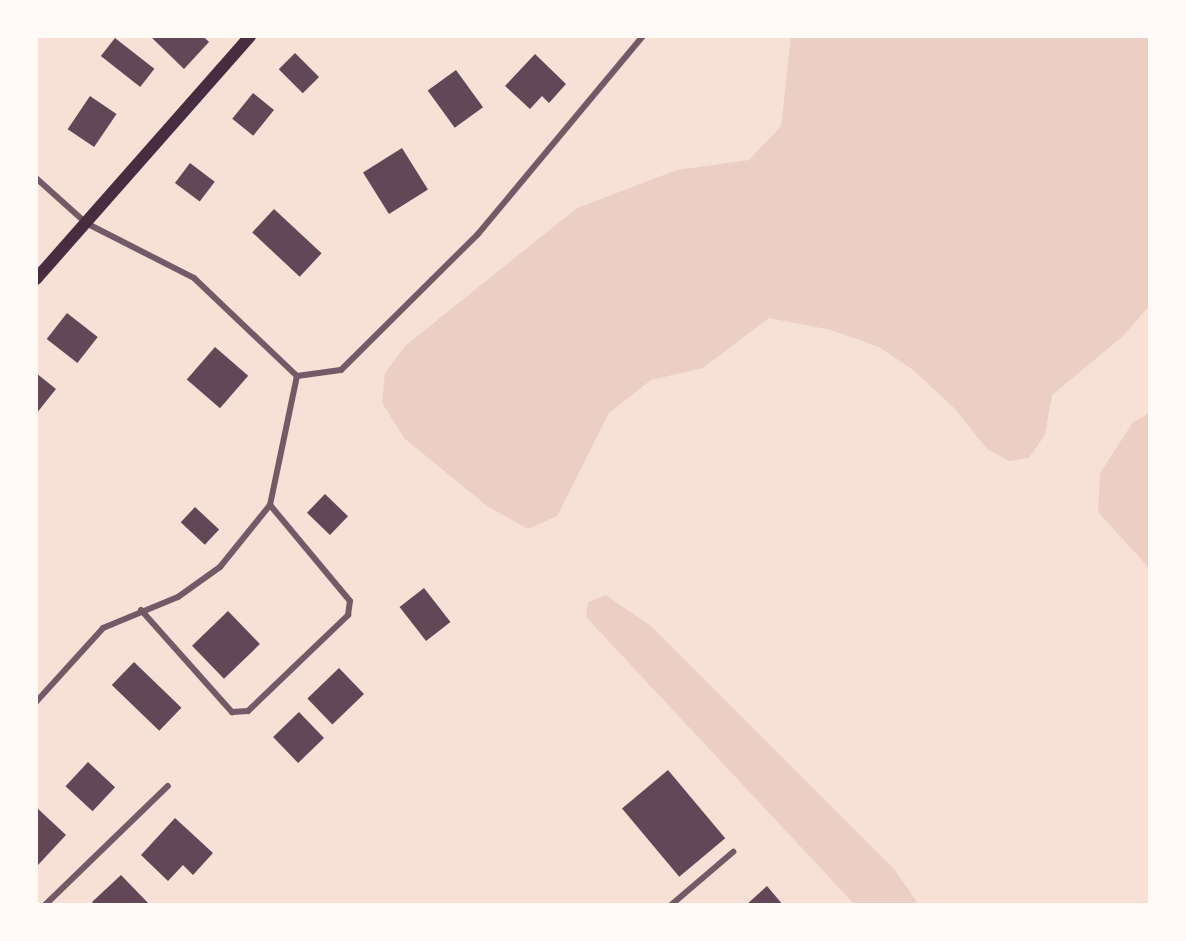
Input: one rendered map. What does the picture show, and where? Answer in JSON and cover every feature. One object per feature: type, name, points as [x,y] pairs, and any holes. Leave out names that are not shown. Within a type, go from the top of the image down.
[{"type":"main road","points":[[36,279],[250,36]]},
{"type":"street","points":[[297,376],[341,370],[478,234],[643,36]]},
{"type":"street","points":[[36,178],[86,223],[194,278],[297,376]]},
{"type":"street","points":[[36,702],[103,628],[141,610],[178,597],[220,567],[270,505],[297,376]]},
{"type":"street","points":[[141,610],[232,712],[248,711],[348,615],[350,601],[270,505]]},
{"type":"street","points":[[45,905],[168,786]]},
{"type":"street","points":[[671,905],[733,852]]},
{"type":"shaded area","points":[[791,36],[1150,36],[1150,305],[1122,337],[1052,395],[1045,435],[1029,458],[1009,461],[987,449],[954,408],[913,370],[879,347],[831,330],[769,318],[703,368],[651,380],[609,413],[557,516],[528,529],[487,506],[405,439],[382,403],[385,373],[405,346],[577,208],[677,170],[749,160],[781,126]]},
{"type":"shaded area","points":[[1150,413],[1150,569],[1098,512],[1100,473],[1133,422]]},
{"type":"shaded area","points":[[606,595],[651,626],[895,870],[919,905],[855,905],[586,617],[588,602]]},
{"type":"building","points":[[150,36],[203,36],[209,42],[184,69]]},
{"type":"building","points":[[115,38],[154,69],[140,87],[101,56]]},
{"type":"building","points":[[295,53],[319,77],[303,93],[279,69]]},
{"type":"building","points":[[535,54],[566,84],[549,103],[542,96],[530,109],[505,86]]},
{"type":"building","points":[[456,70],[483,107],[455,128],[428,91]]},
{"type":"building","points":[[253,93],[274,110],[253,136],[232,119]]},
{"type":"building","points":[[90,96],[117,114],[94,147],[68,129]]},
{"type":"building","points":[[402,148],[428,190],[389,214],[363,172]]},
{"type":"building","points":[[190,163],[215,182],[200,202],[175,183]]},
{"type":"building","points":[[274,209],[322,253],[300,277],[252,232]]},
{"type":"building","points":[[67,313],[98,337],[77,363],[47,339]]},
{"type":"building","points":[[215,347],[248,376],[220,408],[187,379]]},
{"type":"building","points":[[36,373],[56,389],[36,414]]},
{"type":"building","points":[[325,494],[348,516],[330,535],[307,513]]},
{"type":"building","points":[[195,507],[219,530],[205,545],[181,522]]},
{"type":"building","points":[[424,588],[450,622],[426,641],[400,607]]},
{"type":"building","points":[[228,611],[260,644],[224,679],[192,646]]},
{"type":"building","points":[[134,662],[181,708],[159,731],[112,685]]},
{"type":"building","points":[[339,668],[364,694],[332,724],[307,699]]},
{"type":"building","points":[[299,712],[324,738],[298,763],[273,737]]},
{"type":"building","points":[[88,762],[115,787],[93,811],[65,786]]},
{"type":"building","points":[[668,770],[725,838],[679,877],[622,809]]},
{"type":"building","points":[[36,807],[66,835],[38,865],[36,863]]},
{"type":"building","points":[[175,818],[213,853],[193,875],[183,865],[168,881],[141,855]]},
{"type":"building","points":[[121,875],[150,905],[95,905],[92,902]]},
{"type":"building","points":[[767,886],[783,905],[746,905]]}]
